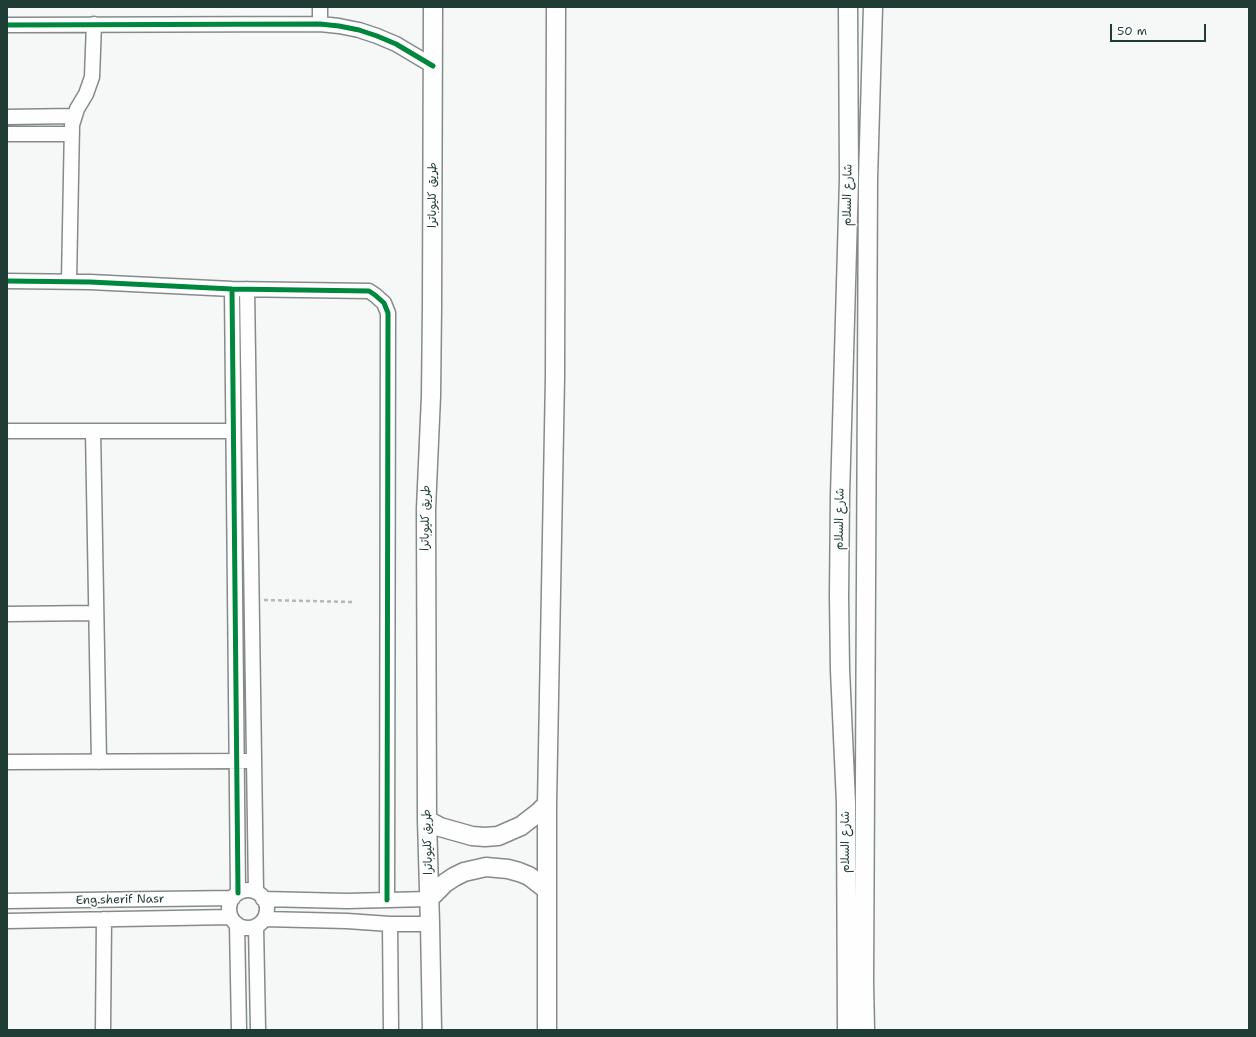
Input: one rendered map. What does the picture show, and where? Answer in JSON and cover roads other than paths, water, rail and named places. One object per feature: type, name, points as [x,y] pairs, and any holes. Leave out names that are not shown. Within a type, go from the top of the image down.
[{"type":"main road","name":"طريق كليوباترا","points":[[432,1030],[427,820],[426,509],[432,307],[433,7]]},
{"type":"main road","points":[[547,1030],[547,804],[556,377],[556,7]]},
{"type":"main road","name":"شارع السلام","points":[[847,1030],[846,803],[840,670],[839,596],[840,495],[849,179],[848,7]]},
{"type":"main road","name":"شارع السلام","points":[[865,1030],[868,179],[873,7]]},
{"type":"main road","points":[[849,179],[868,179]]},
{"type":"main road","points":[[427,820],[440,827],[472,836],[498,836],[521,826],[547,804]]},
{"type":"main road","points":[[430,899],[445,883],[454,877],[464,872],[486,867],[508,868],[519,872],[539,882],[547,890]]},
{"type":"street","points":[[320,7],[320,24]]},
{"type":"street","points":[[69,281],[72,125],[74,116],[90,86],[92,78],[94,24]]},
{"type":"street","points":[[7,25],[320,24],[359,30],[378,36],[396,44],[433,66]]},
{"type":"street","points":[[7,117],[74,116]]},
{"type":"street","points":[[7,134],[72,134]]},
{"type":"street","points":[[7,281],[69,281],[232,289],[369,291],[380,299],[388,313],[387,900]]},
{"type":"street","points":[[232,289],[232,431],[238,761],[236,896]]},
{"type":"street","points":[[247,289],[254,761],[259,896],[266,909],[260,922],[258,1030]]},
{"type":"street","points":[[232,412],[249,414]]},
{"type":"street","points":[[7,431],[232,431]]},
{"type":"street","points":[[93,431],[99,762]]},
{"type":"street","points":[[7,614],[96,613]]},
{"type":"street","points":[[7,762],[254,761]]},
{"type":"street","points":[[238,1030],[234,921],[229,906],[236,896],[245,891],[259,896],[347,901],[430,899]]},
{"type":"street","name":"Eng.sherif Nasr","points":[[7,901],[236,896]]},
{"type":"street","points":[[347,901],[347,921]]},
{"type":"street","points":[[103,1030],[104,920]]},
{"type":"street","points":[[7,921],[234,921],[245,928],[252,927],[260,922],[347,921],[390,924],[430,924]]},
{"type":"street","points":[[390,924],[391,1030]]}]
